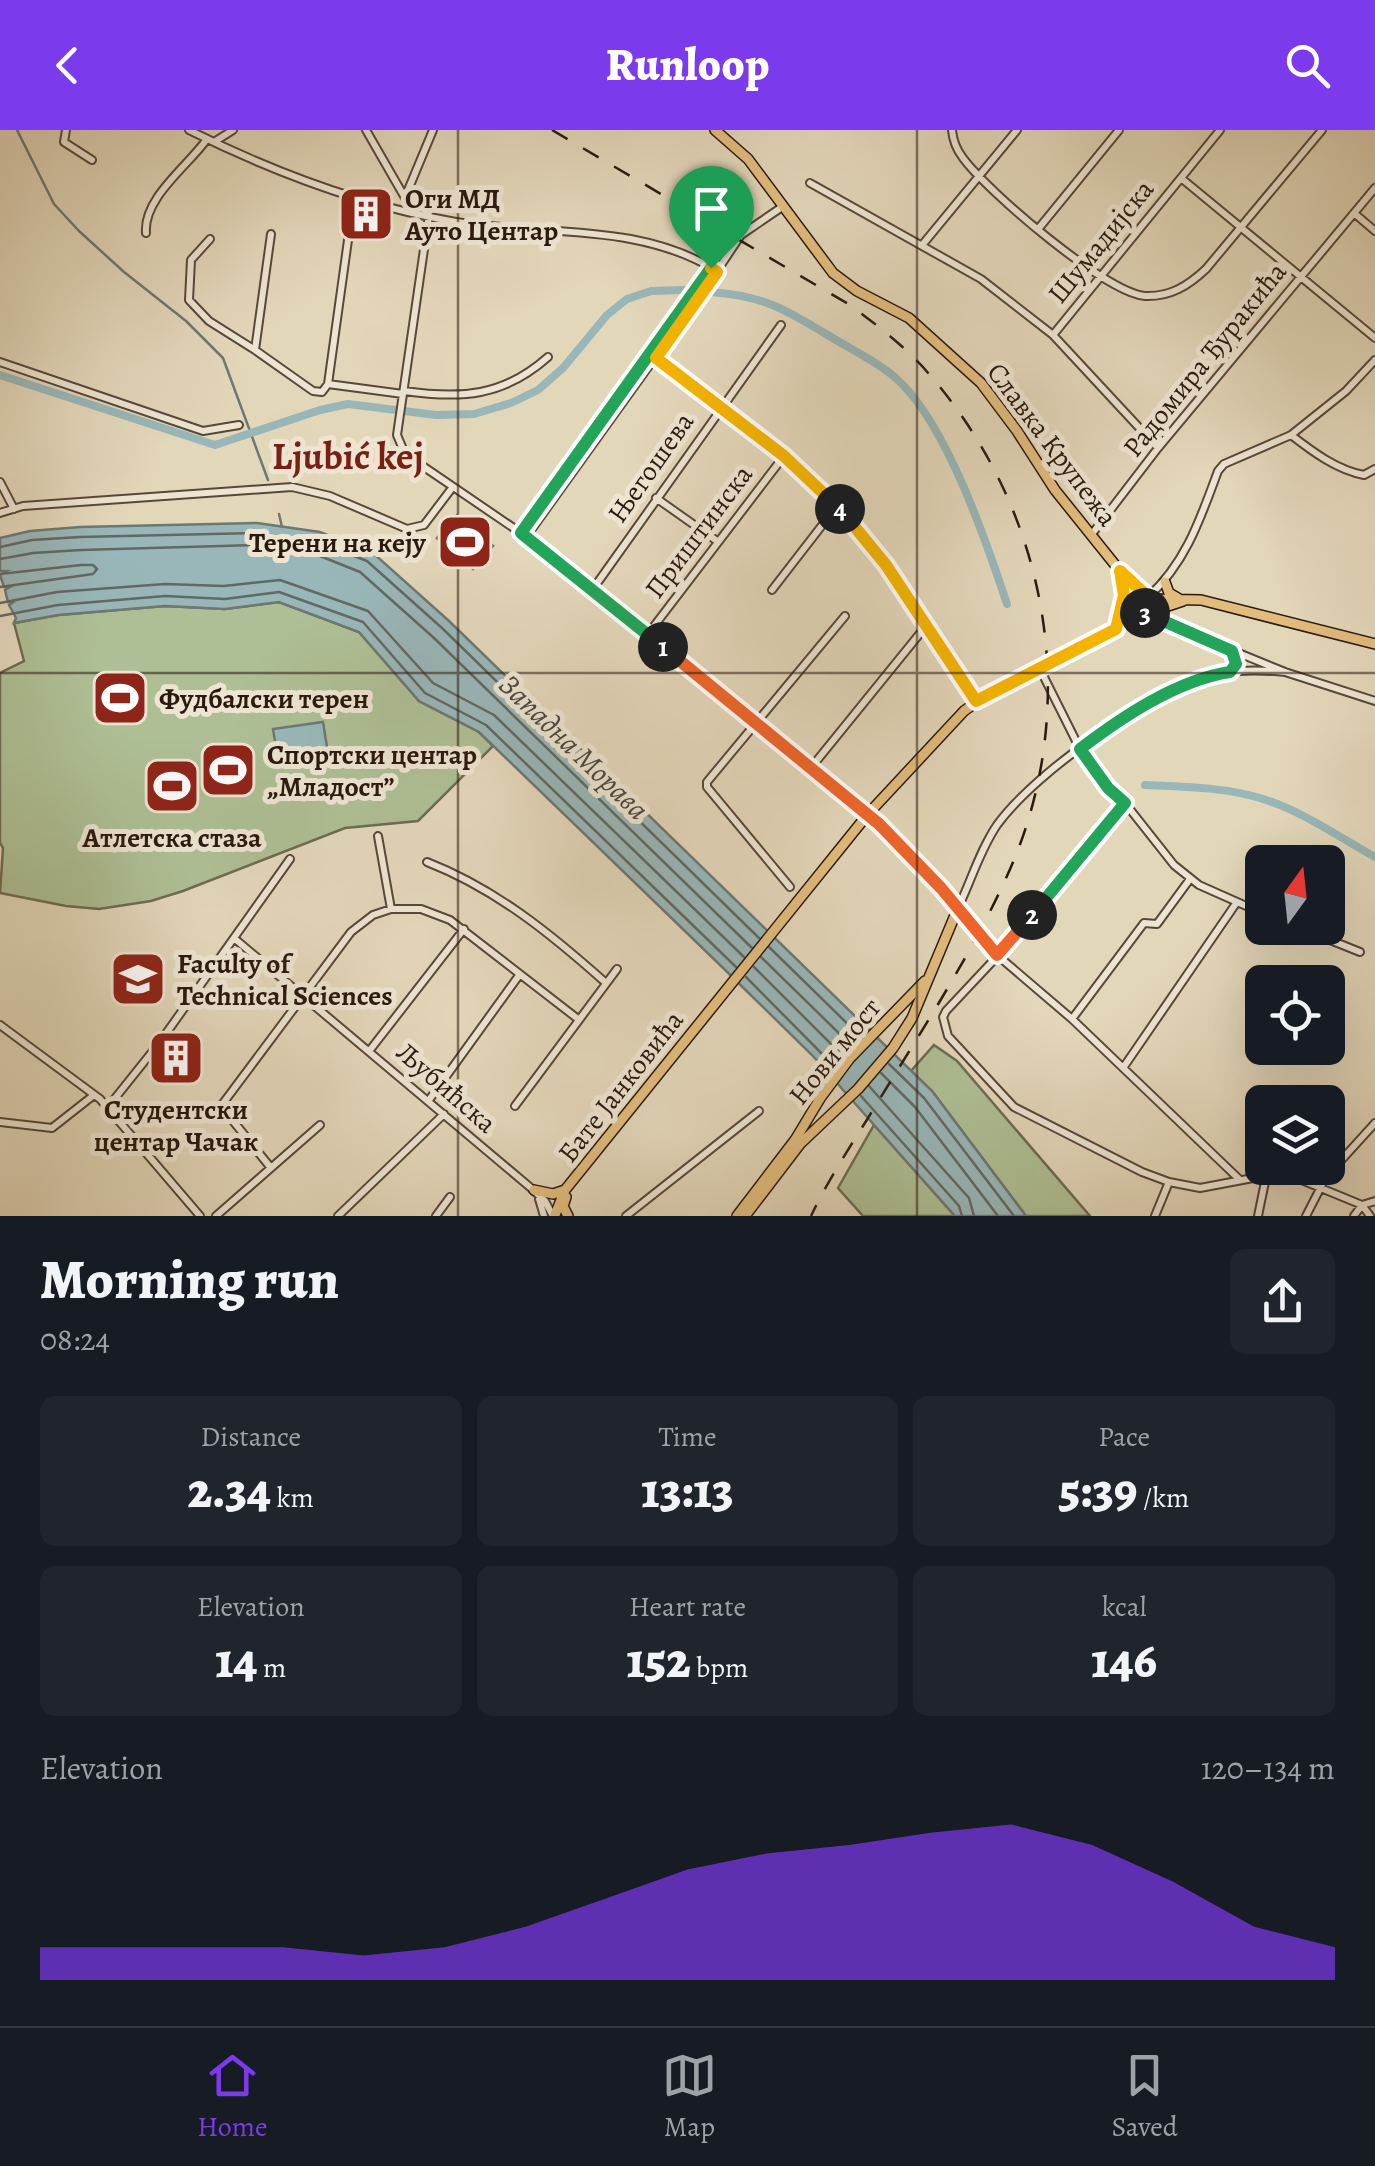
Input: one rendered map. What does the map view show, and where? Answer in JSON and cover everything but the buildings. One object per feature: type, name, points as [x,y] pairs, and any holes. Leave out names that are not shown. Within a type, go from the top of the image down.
[{"type":"main road","name":"Славка Крупежа","points":[[715,130],[744,154],[839,278],[909,318],[980,382],[1017,430],[1048,480],[1136,589]]},
{"type":"main road","points":[[1116,629],[1122,600],[1120,571]]},
{"type":"main road","points":[[1165,582],[1169,593],[1184,601]]},
{"type":"main road","points":[[1122,600],[1136,589],[1148,598],[1201,600],[1375,644]]},
{"type":"main road","points":[[1122,600],[1127,614],[1142,614],[1148,598]]},
{"type":"main road","name":"Бате Јанковића","points":[[553,1216],[568,1188],[704,1016],[868,814],[930,745],[976,701],[1142,614],[1184,601]]},
{"type":"main road","points":[[868,814],[958,908],[916,996]]},
{"type":"main road","name":"Нови мост","points":[[797,1142],[850,1058],[916,996]]},
{"type":"main road","name":"Нови мост","points":[[797,1142],[879,1066],[912,1018],[916,996]]},
{"type":"main road","points":[[737,1216],[797,1142]]},
{"type":"main road","points":[[745,1216],[797,1142]]},
{"type":"main road","points":[[536,1192],[553,1194],[568,1188]]},
{"type":"main road","name":"Бате Јанковића","points":[[567,1216],[564,1206],[568,1188]]},
{"type":"main road","points":[[553,1216],[567,1216]]},
{"type":"street","points":[[66,130],[64,142],[92,160]]},
{"type":"street","points":[[189,130],[288,176],[354,197],[476,224],[627,238],[714,270]]},
{"type":"street","points":[[146,233],[145,221],[162,192],[211,141],[233,130]]},
{"type":"street","points":[[366,130],[412,211]]},
{"type":"street","points":[[406,196],[433,130]]},
{"type":"street","points":[[952,130],[956,149],[979,177],[1100,277],[1140,295],[1177,291],[1206,270],[1322,130]]},
{"type":"street","points":[[923,244],[1016,130]]},
{"type":"street","points":[[1039,228],[1119,130]]},
{"type":"street","name":"Шумадијска","points":[[1052,334],[1220,130]]},
{"type":"street","points":[[1181,178],[1375,338]]},
{"type":"street","points":[[810,184],[981,279],[1052,334],[1158,448]]},
{"type":"street","name":"Радомира Ђуракића","points":[[1092,534],[1158,448],[1375,188]]},
{"type":"street","points":[[210,239],[190,260],[189,300],[209,321],[313,391],[322,392],[328,384],[354,197]]},
{"type":"street","points":[[524,535],[656,358],[729,248],[740,235],[782,207]]},
{"type":"street","points":[[1354,214],[1375,231]]},
{"type":"street","points":[[428,215],[400,414],[400,446],[405,454],[524,535],[868,814]]},
{"type":"street","points":[[257,352],[270,234]]},
{"type":"street","points":[[524,535],[648,352],[714,270]]},
{"type":"street","name":"Његошева","points":[[593,589],[781,324]]},
{"type":"street","points":[[648,352],[784,456],[837,506],[886,565],[976,701]]},
{"type":"street","points":[[328,384],[445,397],[473,395],[520,378],[548,356]]},
{"type":"street","points":[[1148,598],[1165,582],[1191,542],[1224,464],[1291,435],[1346,391],[1375,360]]},
{"type":"street","points":[[0,362],[203,431],[239,425]]},
{"type":"street","points":[[1291,435],[1319,456],[1352,472],[1364,475],[1375,469]]},
{"type":"street","name":"Приштинска","points":[[648,634],[784,456]]},
{"type":"street","points":[[0,482],[14,508]]},
{"type":"street","points":[[0,513],[14,508],[292,487],[330,496],[408,529],[424,526],[452,488]]},
{"type":"street","points":[[656,498],[717,541]]},
{"type":"street","points":[[772,590],[837,506]]},
{"type":"street","points":[[1142,614],[1285,672],[1375,701]]},
{"type":"street","points":[[790,888],[707,787],[709,778],[845,616]]},
{"type":"street","points":[[810,769],[926,626]]},
{"type":"street","points":[[1230,672],[1236,662],[1232,651]]},
{"type":"street","points":[[1040,668],[1080,749],[1174,866],[1190,879],[1245,905]]},
{"type":"street","points":[[1240,1180],[1072,1020],[997,955],[958,908],[995,828],[1011,807],[1080,749],[1178,689],[1230,672],[1285,672]]},
{"type":"street","points":[[1125,803],[946,1010],[943,1017],[948,1036],[1014,1108],[1142,1172],[1200,1188],[1245,1179]]},
{"type":"street","points":[[378,836],[390,909]]},
{"type":"street","points":[[108,1107],[290,860]]},
{"type":"street","points":[[427,862],[469,878],[496,895],[606,982]]},
{"type":"street","points":[[1072,1020],[1144,923],[1157,924],[1190,879]]},
{"type":"street","points":[[1123,1068],[1237,902]]},
{"type":"street","points":[[271,1168],[220,1106],[351,932],[373,916],[390,909],[421,909],[450,920],[578,1019]]},
{"type":"street","points":[[370,1050],[464,929]]},
{"type":"street","name":"Љубићска","points":[[234,939],[536,1192],[553,1216]]},
{"type":"street","points":[[1342,945],[1360,952]]},
{"type":"street","points":[[515,1106],[617,969]]},
{"type":"street","points":[[429,1100],[520,974]]},
{"type":"street","points":[[0,1025],[108,1107],[200,1216]]},
{"type":"street","points":[[0,1122],[52,1128],[94,1095]]},
{"type":"street","points":[[626,1216],[759,1111]]},
{"type":"street","points":[[338,1216],[444,1114]]},
{"type":"street","points":[[1306,1216],[1320,1187],[1375,1123]]},
{"type":"street","points":[[216,1216],[320,1125]]},
{"type":"street","points":[[1155,1216],[1169,1182]]},
{"type":"street","points":[[1258,1216],[1264,1185]]},
{"type":"street","points":[[1314,1185],[1362,1205],[1370,1216]]},
{"type":"street","points":[[536,1192],[544,1216]]},
{"type":"street","points":[[436,1216],[450,1198]]},
{"type":"street","points":[[1354,1216],[1362,1205],[1375,1200]]},
{"type":"green space","name":"Терени на кеју","points":[[457,515],[493,546],[473,569],[437,538]]},
{"type":"green space","name":"Спортски центар „Младост”","points":[[279,602],[359,632],[419,701],[479,732],[493,746],[418,821],[345,828],[151,901],[99,909],[0,893],[0,673],[24,661],[14,623],[58,615],[165,606],[225,609]]},
{"type":"green space","points":[[934,1045],[957,1061],[1090,1216],[1026,1216],[932,1091],[911,1071]]},
{"type":"green space","points":[[874,1125],[955,1216],[863,1216],[838,1188]]},
{"type":"water","name":"Западна Морава","points":[[257,523],[320,532],[372,552],[449,621],[932,1091],[1026,1216],[955,1216],[812,1055],[479,732],[419,701],[359,632],[279,602],[225,609],[165,606],[58,615],[14,623],[16,618],[9,605],[15,601],[8,602],[5,590],[10,587],[4,587],[0,575],[7,571],[0,571],[0,538],[80,527]]},
{"type":"water","points":[[323,722],[327,747],[277,754],[273,729]]},
{"type":"waterway","points":[[17,130],[54,204],[79,231],[186,321],[223,358],[268,480]]},
{"type":"waterway","points":[[0,375],[215,445],[348,404],[436,415],[474,414],[538,390],[563,368],[607,315],[627,299],[651,291],[685,290]]},
{"type":"waterway","points":[[710,292],[746,297],[787,312],[877,364],[901,383],[918,403],[950,457],[1007,604]]},
{"type":"waterway","points":[[279,514],[282,527]]},
{"type":"waterway","points":[[1145,785],[1220,790],[1263,799],[1306,817],[1375,857]]},
{"type":"railway","points":[[552,130],[850,305],[901,346],[929,374],[970,428],[1003,487],[1027,549],[1042,613],[1048,679],[1044,746],[1031,812],[1007,876],[976,938],[811,1216]]},
{"type":"place","name":"Оги МД Ауто Центар","points":[[366,214]]},
{"type":"place","name":"Терени на кеју","points":[[465,542]]},
{"type":"place","name":"Фудбалски терен","points":[[120,698]]},
{"type":"place","name":"Спортски центар „Младост”","points":[[228,770]]},
{"type":"place","name":"Атлетска стаза","points":[[172,786]]},
{"type":"place","name":"Faculty of Technical Sciences","points":[[138,979]]},
{"type":"place","name":"Студентски центар Чачак","points":[[176,1058]]},
{"type":"district","name":"Ljubić kej","points":[[348,456]]},
{"type":"route","points":[[711,268],[717,272],[656,358],[784,456],[854,524],[886,565],[976,701],[1116,629],[1124,595],[1120,571],[1148,597],[1148,608],[1143,614],[1236,656],[1230,672],[1178,689],[1080,749],[1108,788],[1125,803],[997,955],[941,888],[868,814],[521,533],[711,268]]}]
